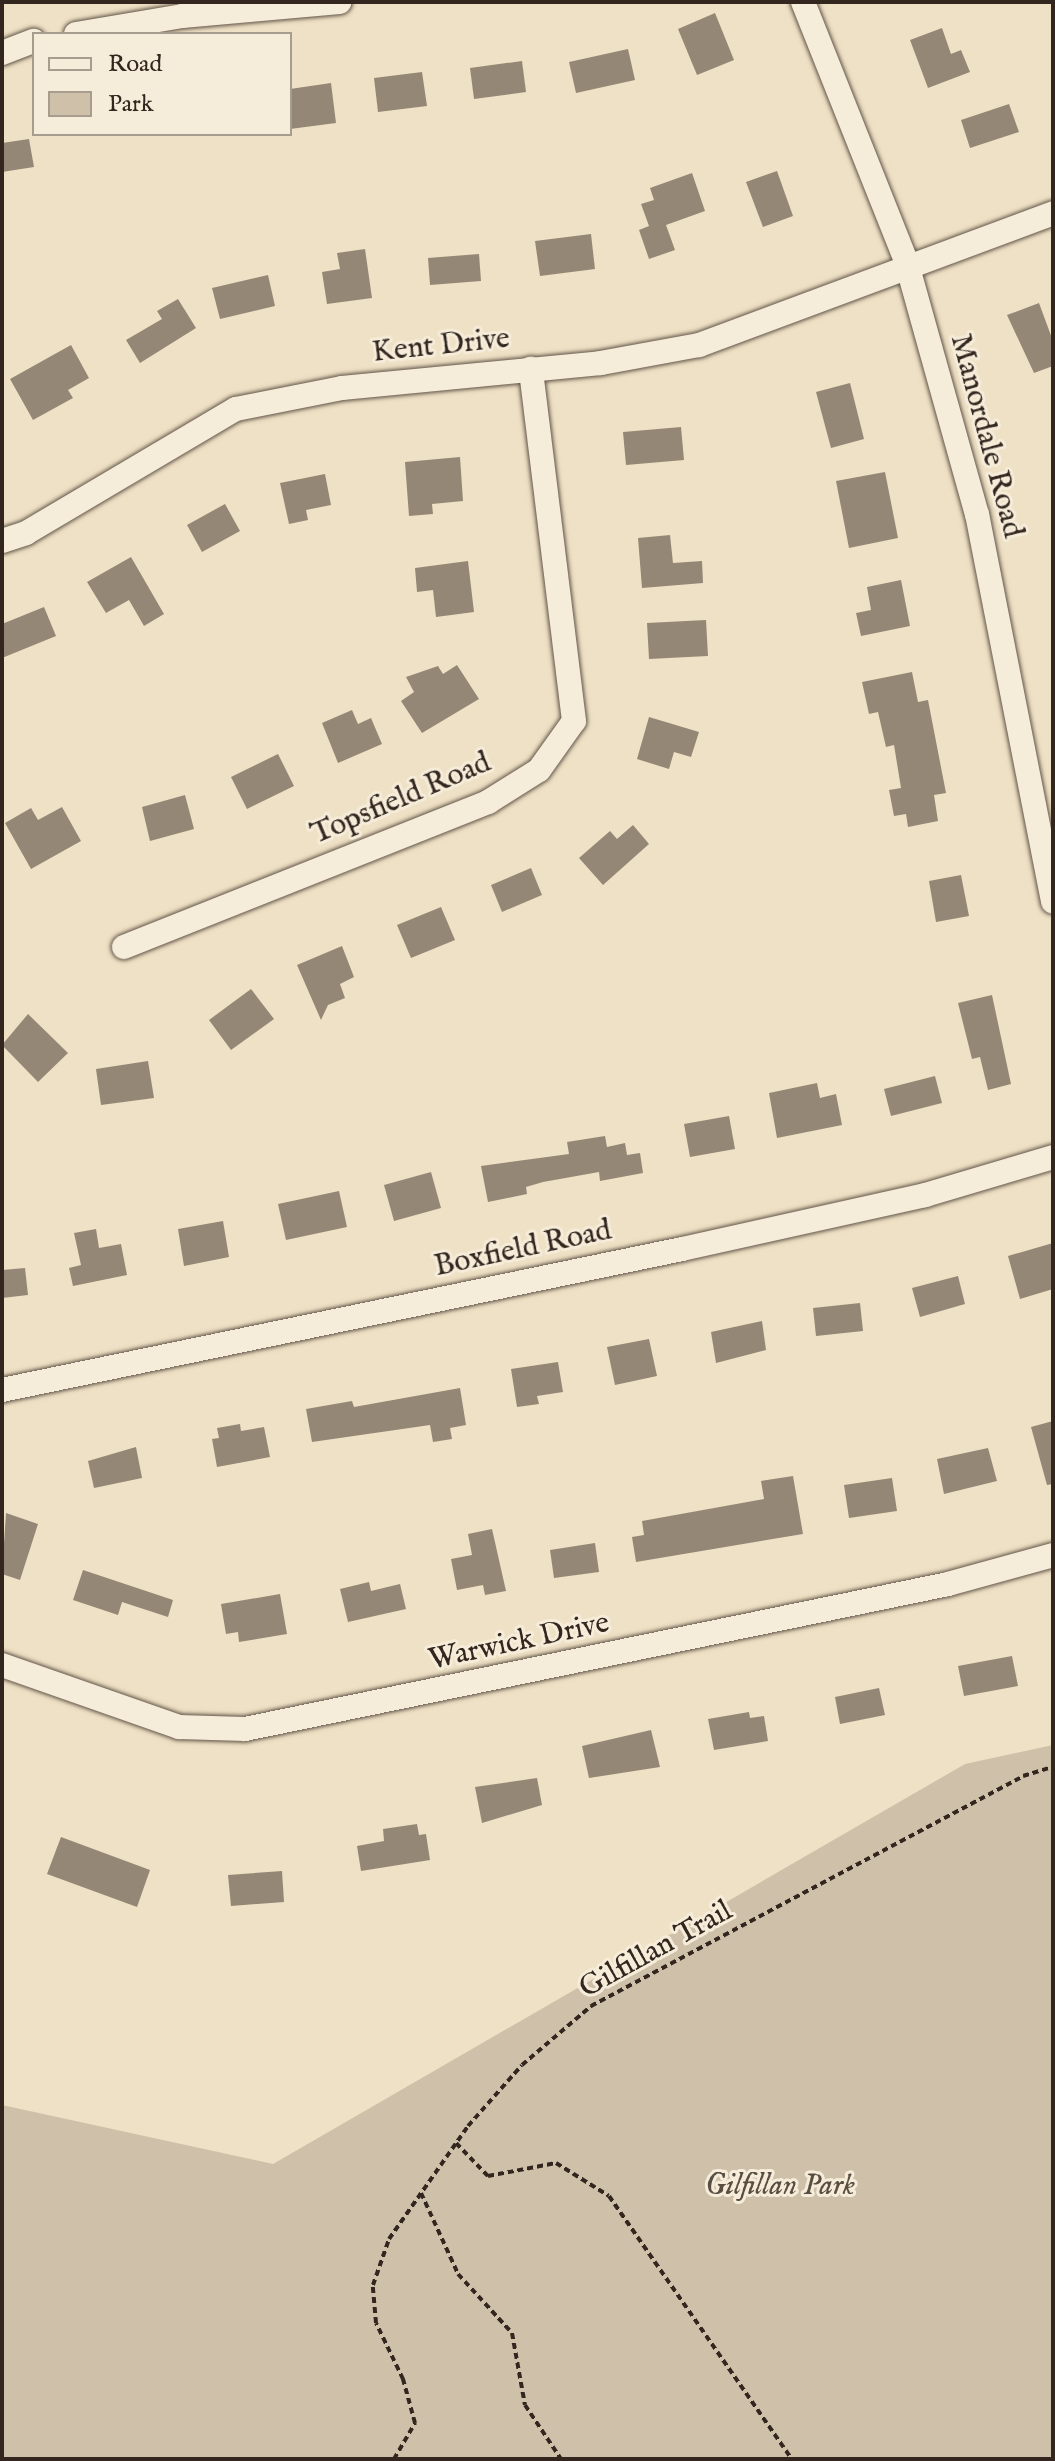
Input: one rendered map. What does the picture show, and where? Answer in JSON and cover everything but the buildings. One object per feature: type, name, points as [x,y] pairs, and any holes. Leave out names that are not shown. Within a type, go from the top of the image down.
[{"type":"street","points":[[85,32],[184,9],[339,2]]},
{"type":"street","name":"Manordale Road","points":[[803,2],[907,264],[977,514],[1053,902]]},
{"type":"street","points":[[2,53],[32,42]]},
{"type":"street","name":"Kent Drive","points":[[2,541],[26,533],[236,409],[342,388],[601,363],[699,345],[907,264],[1053,213]]},
{"type":"street","name":"Topsfield Road","points":[[124,947],[488,802],[539,770],[574,721],[531,369]]},
{"type":"street","name":"Boxfield Road","points":[[2,1390],[682,1249],[925,1195],[1053,1157]]},
{"type":"street","name":"Warwick Drive","points":[[2,1665],[179,1727],[245,1729],[948,1584],[1053,1555]]},
{"type":"path","name":"Gilfillan Trail","points":[[394,2459],[415,2423],[403,2379],[376,2323],[373,2285],[389,2239],[456,2143],[522,2065],[591,2006],[1023,1776],[1053,1767]]},
{"type":"path","points":[[456,2143],[488,2176],[556,2163],[609,2196],[792,2459]]},
{"type":"path","points":[[421,2193],[458,2274],[512,2333],[525,2405],[561,2459]]},
{"type":"green space","name":"Gilfillan Park","points":[[1053,1745],[1053,2459],[2,2459],[2,2105],[273,2164],[965,1764]]}]
